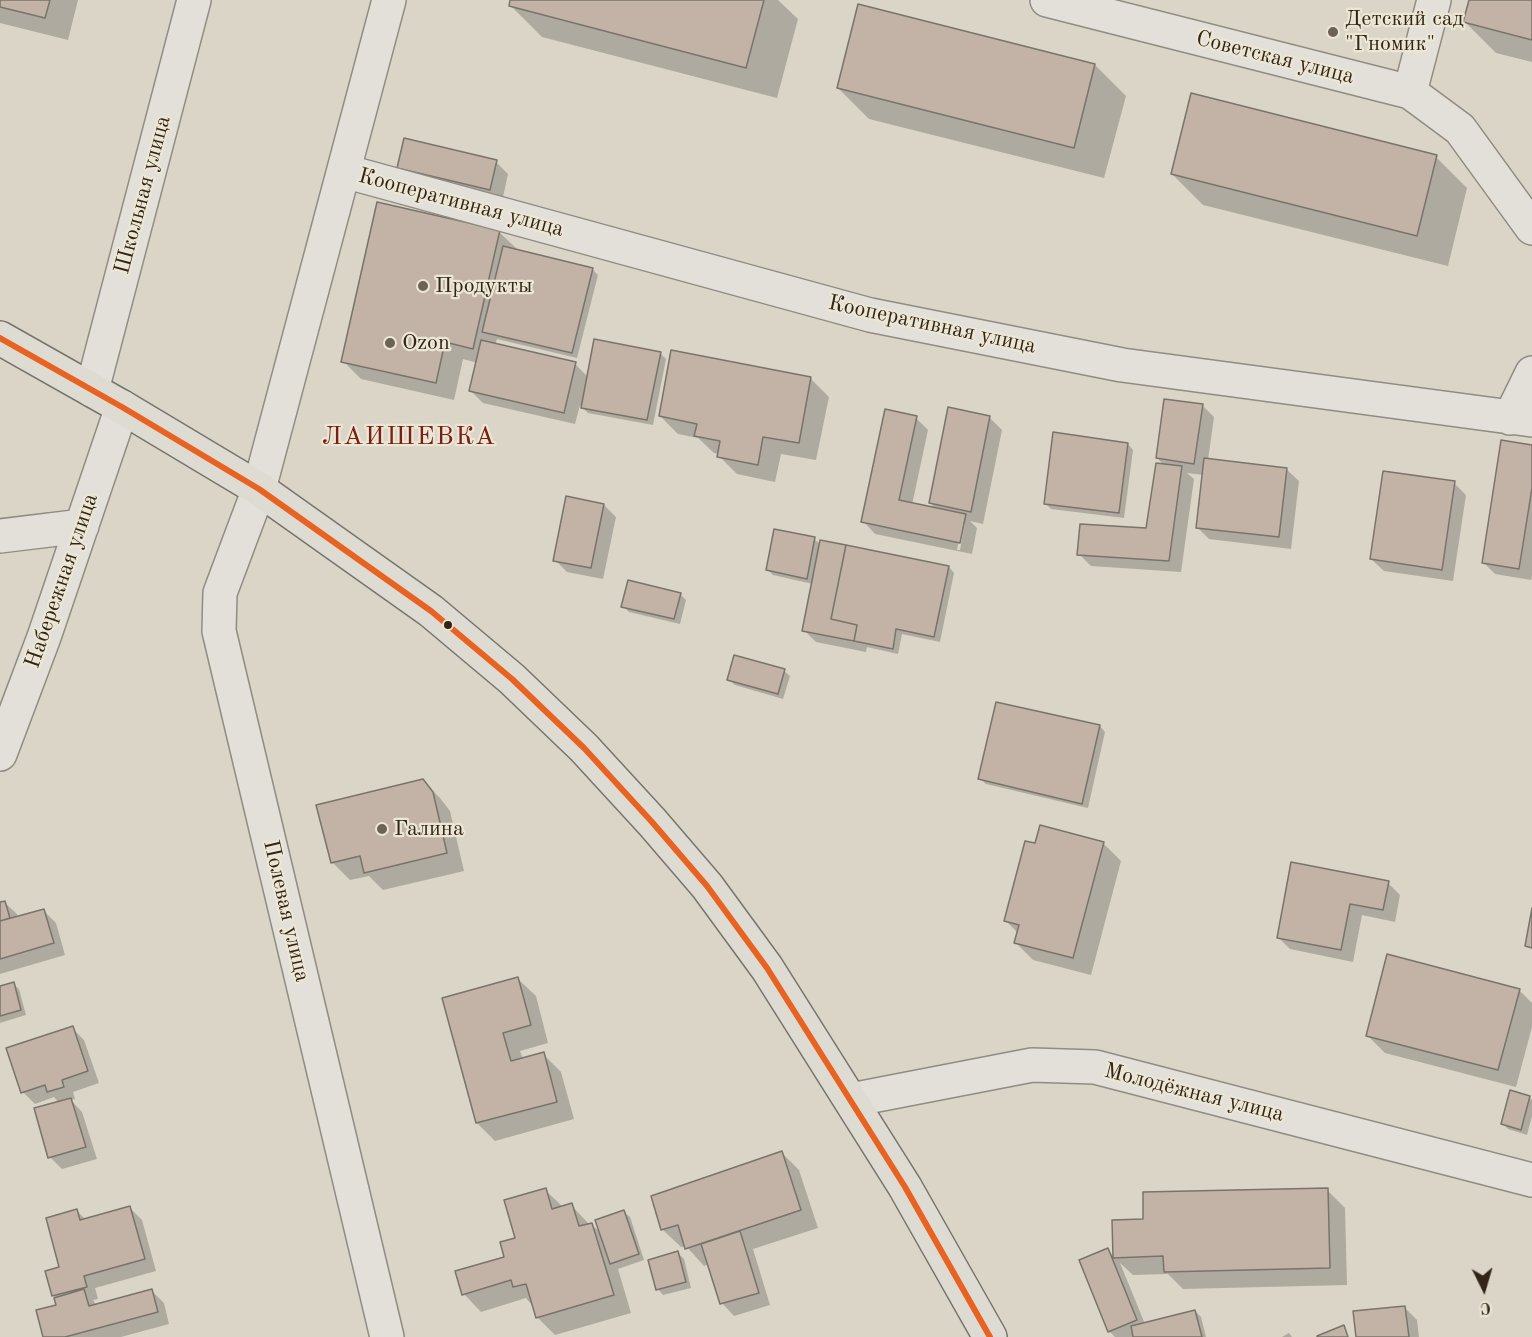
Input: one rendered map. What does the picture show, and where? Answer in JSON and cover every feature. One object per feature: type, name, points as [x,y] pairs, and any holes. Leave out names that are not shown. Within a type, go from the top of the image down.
[{"type":"highway","points":[[0,338],[122,407],[259,489],[431,611],[512,679],[584,748],[707,886],[767,968],[905,1187],[990,1337]]},
{"type":"street","name":"Школьная улица","points":[[92,390],[194,0]]},
{"type":"street","name":"Полевая улица","points":[[387,1337],[219,631],[220,593],[259,489],[389,0]]},
{"type":"street","name":"Советская улица","points":[[1047,0],[1410,92]]},
{"type":"street","points":[[1434,0],[1410,92],[1460,129],[1532,228]]},
{"type":"street","name":"Кооперативная улица","points":[[344,171],[870,315],[1122,365],[1521,419]]},
{"type":"street","points":[[1521,419],[1532,373]]},
{"type":"street","name":"Набережная улица","points":[[0,754],[44,637],[122,407]]},
{"type":"street","points":[[0,536],[82,526]]},
{"type":"street","name":"Молодёжная улица","points":[[851,1100],[1032,1065],[1095,1067],[1532,1180]]},
{"type":"building","points":[[0,0],[50,0],[45,18],[0,7]]},
{"type":"building","points":[[510,0],[764,0],[746,68],[509,6]]},
{"type":"building","points":[[1469,0],[1532,0],[1532,40],[1463,22]]},
{"type":"building","points":[[858,4],[1095,64],[1074,148],[837,88]]},
{"type":"building","points":[[1191,93],[1437,155],[1417,236],[1171,174]]},
{"type":"building","points":[[404,138],[497,160],[490,190],[397,168]]},
{"type":"building","name":"Продукты","points":[[377,202],[500,230],[473,349],[445,342],[436,383],[341,362]]},
{"type":"building","points":[[503,246],[593,268],[572,353],[482,332]]},
{"type":"building","points":[[594,339],[661,352],[647,420],[581,408]]},
{"type":"building","points":[[481,340],[576,362],[564,413],[469,391]]},
{"type":"building","points":[[671,350],[811,377],[799,443],[763,437],[758,465],[717,457],[720,441],[694,436],[697,424],[659,416]]},
{"type":"building","points":[[1164,399],[1203,404],[1194,464],[1156,458]]},
{"type":"building","points":[[948,407],[990,416],[971,512],[929,503]]},
{"type":"building","points":[[885,409],[917,416],[899,500],[966,514],[960,543],[861,522]]},
{"type":"building","points":[[1053,432],[1128,443],[1119,513],[1044,504]]},
{"type":"building","points":[[1501,440],[1532,445],[1532,488],[1519,569],[1482,563]]},
{"type":"building","points":[[1204,458],[1287,468],[1279,537],[1196,528]]},
{"type":"building","points":[[1156,463],[1182,466],[1169,561],[1077,555],[1080,524],[1146,528]]},
{"type":"building","points":[[1383,471],[1455,481],[1442,570],[1370,559]]},
{"type":"building","points":[[566,496],[604,504],[591,568],[553,561]]},
{"type":"building","points":[[774,529],[815,537],[807,579],[766,570]]},
{"type":"building","points":[[820,540],[846,545],[831,619],[857,625],[854,641],[802,631]]},
{"type":"building","points":[[846,545],[949,566],[934,637],[896,629],[893,649],[854,641],[857,625],[831,619]]},
{"type":"building","points":[[628,580],[681,593],[674,619],[621,607]]},
{"type":"building","points":[[734,655],[785,669],[778,694],[727,680]]},
{"type":"building","points":[[996,702],[1100,725],[1082,804],[978,779]]},
{"type":"building","name":"Галина","points":[[423,779],[433,792],[447,853],[364,873],[360,856],[331,863],[316,805]]},
{"type":"building","points":[[1040,825],[1104,842],[1073,958],[1014,943],[1019,925],[1004,921],[1025,841],[1035,843]]},
{"type":"building","points":[[1291,862],[1389,881],[1383,910],[1350,904],[1341,950],[1277,938]]},
{"type":"building","points":[[5,901],[10,918],[0,921],[0,902]]},
{"type":"building","points":[[1532,908],[1532,948],[1525,946]]},
{"type":"building","points":[[44,909],[54,943],[0,959],[0,921]]},
{"type":"building","points":[[1387,954],[1520,989],[1498,1070],[1366,1036]]},
{"type":"building","points":[[518,977],[531,1025],[503,1033],[511,1061],[544,1052],[557,1102],[476,1123],[442,998]]},
{"type":"building","points":[[14,982],[21,1010],[0,1016],[0,986]]},
{"type":"building","points":[[73,1026],[88,1071],[62,1080],[64,1087],[47,1092],[45,1085],[21,1093],[6,1048]]},
{"type":"building","points":[[1510,1090],[1530,1096],[1521,1130],[1501,1124]]},
{"type":"building","points":[[71,1098],[86,1147],[48,1158],[34,1108]]},
{"type":"building","points":[[782,1151],[801,1210],[685,1249],[678,1225],[661,1230],[651,1196]]},
{"type":"building","points":[[546,1188],[552,1209],[572,1203],[579,1226],[592,1223],[614,1295],[536,1318],[526,1284],[513,1287],[511,1280],[462,1295],[455,1271],[504,1257],[500,1242],[515,1238],[504,1200]]},
{"type":"building","points":[[1328,1188],[1330,1268],[1164,1272],[1163,1256],[1113,1258],[1112,1220],[1143,1219],[1143,1192]]},
{"type":"building","points":[[130,1206],[145,1259],[84,1276],[87,1287],[52,1296],[45,1271],[59,1267],[46,1218],[77,1209],[80,1220]]},
{"type":"building","points":[[624,1210],[639,1254],[610,1264],[595,1220]]},
{"type":"building","points":[[740,1231],[759,1293],[720,1304],[701,1244]]},
{"type":"building","points":[[1108,1248],[1137,1320],[1108,1332],[1079,1260]]},
{"type":"building","points":[[678,1251],[686,1282],[656,1290],[648,1260]]},
{"type":"building","points":[[84,1289],[89,1306],[152,1289],[158,1312],[65,1337],[43,1337],[36,1310],[56,1305],[54,1298]]},
{"type":"building","points":[[1405,1306],[1409,1337],[1356,1337],[1353,1311]]},
{"type":"building","points":[[1195,1310],[1202,1337],[1133,1337],[1131,1326]]},
{"type":"building","points":[[1344,1325],[1348,1337],[1317,1337],[1317,1336]]},
{"type":"transit line","points":[[0,338],[122,407],[259,489],[431,611],[512,679],[584,748],[707,886],[767,968],[905,1187],[990,1337]]},
{"type":"place","name":"Детский сад \"Гномик\"","points":[[1333,32]]},
{"type":"place","name":"Продукты","points":[[423,286]]},
{"type":"place","name":"Ozon","points":[[390,343]]},
{"type":"place","name":"Галина","points":[[382,829]]},
{"type":"district","name":"ЛАИШЕВКА","points":[[409,437]]}]
